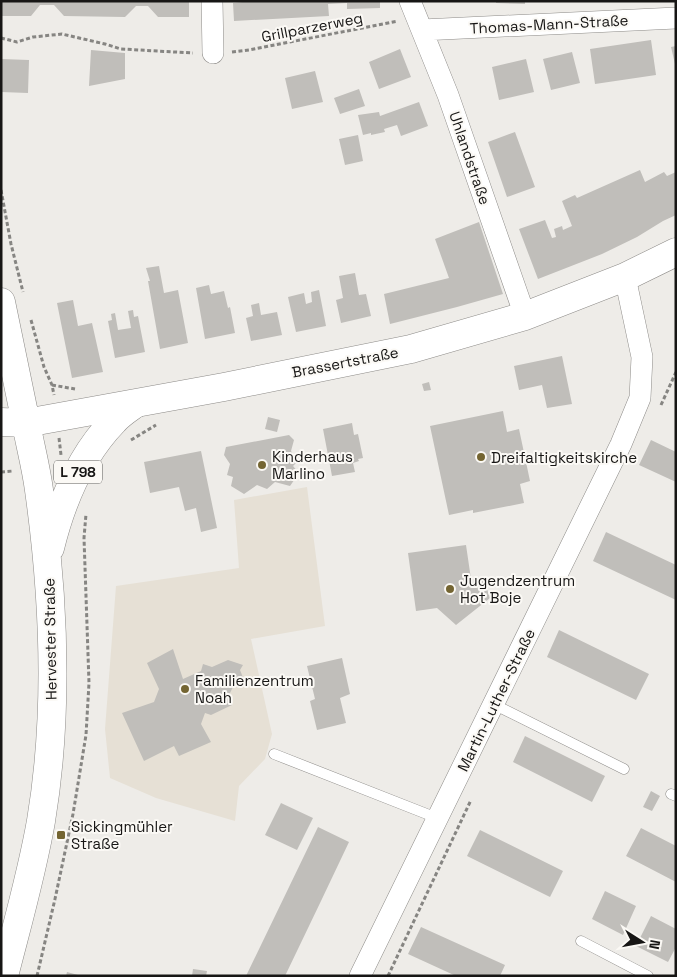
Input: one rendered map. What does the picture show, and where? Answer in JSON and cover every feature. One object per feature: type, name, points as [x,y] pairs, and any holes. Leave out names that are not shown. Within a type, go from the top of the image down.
[{"type":"main road","name":"Brassertstraße","points":[[14,423],[135,404],[411,349],[525,316],[624,277],[676,252]]},
{"type":"main road","name":"Hervester Straße","points":[[4,976],[40,822],[48,770],[52,681],[47,557],[39,488],[14,423],[13,299]]},
{"type":"main road","name":"L 798","points":[[47,557],[54,530],[82,463],[114,420],[135,404]]},
{"type":"street","points":[[212,1],[213,53]]},
{"type":"street","name":"Thomas-Mann-Straße","points":[[416,16],[676,18]]},
{"type":"street","name":"Uhlandstraße","points":[[416,16],[448,95],[525,316]]},
{"type":"street","name":"Martin-Luther-Straße","points":[[360,976],[621,444],[640,398],[642,357],[624,277]]},
{"type":"lane","points":[[494,704],[624,769]]},
{"type":"lane","points":[[274,754],[437,818]]},
{"type":"lane","points":[[581,941],[648,976]]},
{"type":"path","name":"Grillparzerweg","points":[[1,38],[17,42],[40,36],[62,34],[121,49],[213,53],[249,50],[416,16]]},
{"type":"path","points":[[1,190],[11,244],[13,299]]},
{"type":"path","points":[[29,313],[44,367],[52,385],[78,390]]},
{"type":"path","points":[[37,976],[71,823],[86,734],[89,683],[84,538],[87,505]]},
{"type":"shaded area","name":"Familienzentrum Noah","points":[[307,487],[325,626],[251,639],[272,734],[265,759],[239,786],[235,821],[156,798],[110,778],[105,729],[116,586],[239,568],[234,500]]},
{"type":"building","points":[[1,1],[189,1],[189,17],[158,17],[148,6],[136,6],[125,17],[64,16],[54,5],[40,5],[31,16],[1,16]]},
{"type":"building","points":[[252,1],[380,1],[380,8],[347,9],[347,3],[328,4],[329,16],[234,21],[233,3]]},
{"type":"building","points":[[496,1],[525,1],[525,4],[496,3]]},
{"type":"building","points":[[651,40],[656,75],[595,84],[590,49]]},
{"type":"building","points":[[676,46],[676,64],[675,64],[671,47]]},
{"type":"building","points":[[400,49],[411,77],[379,89],[369,62]]},
{"type":"building","points":[[91,50],[125,53],[125,79],[89,86]]},
{"type":"building","points":[[572,52],[580,83],[551,90],[543,59]]},
{"type":"building","points":[[1,59],[29,60],[28,93],[1,92]]},
{"type":"building","points":[[526,59],[534,92],[499,100],[492,67]]},
{"type":"building","points":[[315,71],[323,102],[292,109],[285,78]]},
{"type":"building","points":[[359,89],[365,106],[340,114],[334,98]]},
{"type":"building","points":[[419,102],[428,126],[401,136],[397,125],[384,129],[385,132],[363,135],[358,115],[379,112],[380,116]]},
{"type":"building","points":[[515,132],[535,187],[507,197],[488,142]]},
{"type":"building","points":[[358,135],[363,161],[345,165],[339,139]]},
{"type":"building","points":[[640,170],[645,182],[664,172],[667,176],[676,172],[676,215],[602,254],[538,279],[519,229],[545,220],[552,238],[556,237],[554,229],[562,226],[563,230],[572,226],[562,201],[575,195],[577,198]]},
{"type":"building","points":[[479,222],[503,294],[390,324],[384,294],[449,278],[435,239]]},
{"type":"building","points":[[159,266],[164,293],[178,290],[188,343],[160,349],[148,281],[150,281],[146,268]]},
{"type":"building","points":[[355,273],[359,295],[366,294],[371,316],[341,323],[336,300],[343,298],[339,276]]},
{"type":"building","points":[[209,285],[211,294],[224,291],[228,308],[230,307],[235,333],[205,339],[196,288]]},
{"type":"building","points":[[319,290],[326,326],[296,332],[288,297],[304,293],[306,304],[312,302],[311,292]]},
{"type":"building","points":[[73,300],[78,326],[92,323],[103,372],[72,378],[57,303]]},
{"type":"building","points":[[259,303],[261,315],[277,312],[282,335],[251,341],[246,318],[253,316],[251,305]]},
{"type":"building","points":[[133,310],[134,317],[138,316],[145,352],[115,358],[108,321],[112,320],[111,314],[115,313],[118,330],[131,328],[128,311]]},
{"type":"building","points":[[562,356],[572,404],[547,408],[542,385],[519,390],[514,366]]},
{"type":"building","points":[[429,382],[431,390],[424,391],[422,384]]},
{"type":"building","name":"Dreifaltigkeitskirche","points":[[503,411],[507,432],[519,429],[530,481],[520,484],[524,503],[473,513],[473,510],[449,515],[430,426]]},
{"type":"building","points":[[268,417],[280,420],[277,432],[265,429]]},
{"type":"building","points":[[352,423],[354,435],[358,434],[363,458],[353,463],[355,472],[332,476],[323,429]]},
{"type":"building","name":"Kinderhaus Marlino","points":[[289,435],[294,440],[291,451],[298,461],[293,466],[299,473],[290,486],[275,482],[267,489],[257,485],[244,494],[231,486],[233,477],[227,475],[230,464],[224,455],[226,447]]},
{"type":"building","points":[[651,440],[676,452],[676,482],[639,465]]},
{"type":"building","points":[[201,451],[217,528],[201,532],[196,508],[185,511],[179,487],[150,493],[144,462]]},
{"type":"building","points":[[606,532],[676,565],[676,600],[593,561]]},
{"type":"building","name":"Jugendzentrum Hot Boje","points":[[466,545],[471,579],[483,577],[490,598],[456,625],[437,608],[416,611],[408,553]]},
{"type":"building","points":[[559,630],[649,674],[636,700],[547,657]]},
{"type":"building","points":[[173,649],[183,679],[201,671],[203,664],[212,667],[228,660],[243,665],[240,670],[244,680],[236,681],[228,697],[232,705],[211,715],[205,713],[201,724],[211,742],[179,756],[174,746],[144,761],[122,713],[154,702],[159,689],[147,663]]},
{"type":"building","points":[[342,658],[350,694],[340,698],[346,723],[317,730],[310,701],[315,699],[307,666]]},
{"type":"building","points":[[525,736],[605,776],[592,802],[513,762]]},
{"type":"building","points":[[651,791],[660,796],[652,811],[643,807]]},
{"type":"building","points":[[281,803],[313,818],[297,850],[265,835]]},
{"type":"building","points":[[318,827],[349,842],[285,976],[246,976]]},
{"type":"building","points":[[641,828],[676,846],[676,882],[626,856]]},
{"type":"building","points":[[480,830],[563,871],[550,897],[467,856]]},
{"type":"building","points":[[605,891],[636,906],[623,935],[592,919]]},
{"type":"building","points":[[651,916],[676,929],[676,947],[668,962],[636,946]]},
{"type":"building","points":[[421,927],[505,965],[500,976],[456,976],[408,954]]},
{"type":"building","points":[[193,969],[207,971],[206,976],[192,976]]},
{"type":"building","points":[[67,972],[78,975],[78,976],[66,976]]},
{"type":"place","name":"Dreifaltigkeitskirche","points":[[481,457]]},
{"type":"place","name":"Kinderhaus Marlino","points":[[262,465]]},
{"type":"place","name":"Jugendzentrum Hot Boje","points":[[450,589]]},
{"type":"place","name":"Familienzentrum Noah","points":[[185,689]]},
{"type":"place","name":"Sickingmühler Straße","points":[[61,835]]}]
